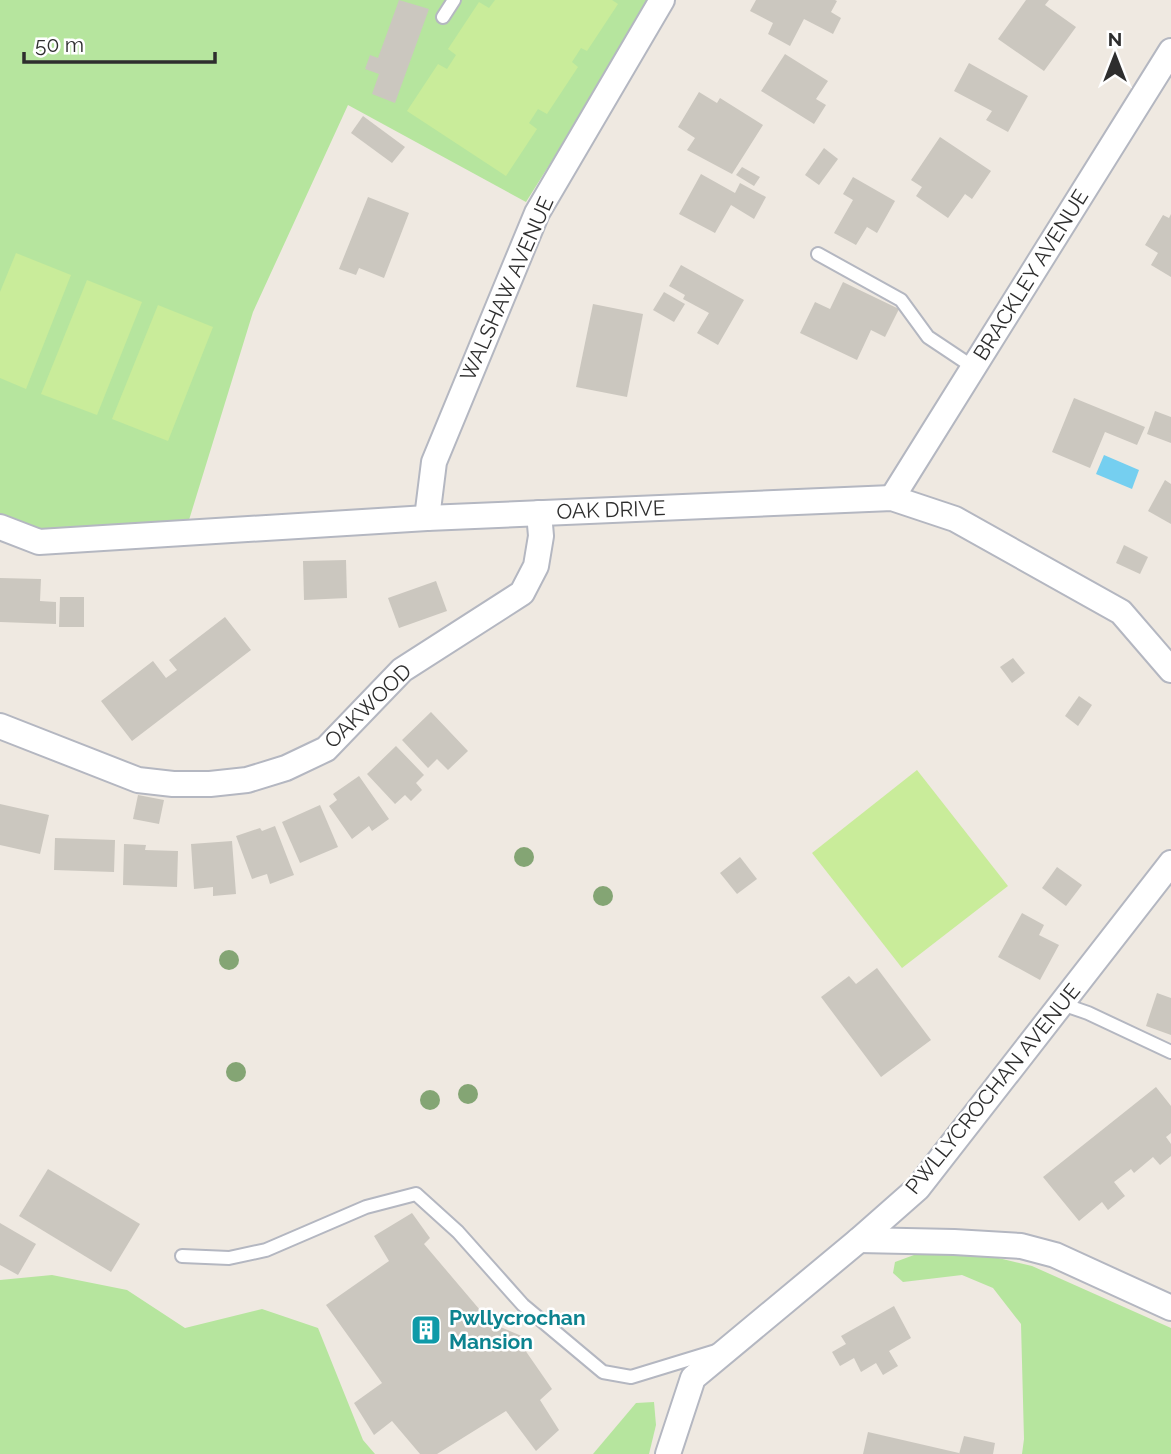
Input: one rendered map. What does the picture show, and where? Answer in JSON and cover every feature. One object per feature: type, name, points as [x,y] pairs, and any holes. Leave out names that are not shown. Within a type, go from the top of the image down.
[{"type":"street","name":"WALSHAW AVENUE","points":[[426,518],[434,462],[537,213],[662,0]]},
{"type":"street","name":"BRACKLEY AVENUE","points":[[892,498],[1171,51]]},
{"type":"street","name":"OAK DRIVE","points":[[0,527],[39,542],[426,518],[892,498],[955,519],[1121,612],[1171,670]]},
{"type":"street","name":"OAKWOOD","points":[[0,726],[138,779],[173,784],[210,784],[247,779],[286,768],[326,749],[402,670],[522,593],[536,566],[541,536],[539,513]]},
{"type":"street","name":"PWLLYCROCHAN AVENUE","points":[[668,1454],[693,1378],[918,1188],[1171,863]]},
{"type":"street","points":[[859,1240],[1021,1246],[1055,1255],[1171,1308]]},
{"type":"lane","points":[[443,17],[454,0]]},
{"type":"lane","points":[[818,254],[901,300],[928,337],[974,367]]},
{"type":"lane","points":[[1062,1004],[1088,1013],[1171,1052]]},
{"type":"lane","points":[[182,1255],[229,1258],[266,1250],[366,1207],[416,1194],[458,1232],[523,1305],[603,1372],[631,1377],[733,1346]]},
{"type":"green space","points":[[0,0],[653,0],[526,202],[348,105],[253,312],[185,533],[39,542],[0,527]]},
{"type":"green space","points":[[495,0],[612,0],[618,4],[587,51],[581,48],[572,62],[578,67],[547,114],[538,109],[529,123],[537,129],[506,176],[407,111],[438,64],[447,69],[456,55],[448,49],[479,2],[489,8]]},
{"type":"green space","points":[[16,253],[71,275],[26,389],[0,378],[0,292]]},
{"type":"green space","points":[[87,280],[142,302],[97,415],[41,394]]},
{"type":"green space","points":[[158,305],[213,327],[168,441],[112,419]]},
{"type":"green space","points":[[917,770],[1008,886],[902,968],[812,853]]},
{"type":"green space","points":[[914,1255],[986,1255],[1032,1266],[1171,1328],[1171,1454],[1022,1454],[1024,1439],[1021,1324],[993,1288],[962,1275],[903,1282],[893,1273],[895,1262]]},
{"type":"green space","points":[[52,1275],[127,1290],[185,1328],[262,1309],[318,1328],[363,1440],[375,1454],[0,1454],[0,1280]]},
{"type":"green space","points":[[654,1402],[656,1425],[649,1454],[593,1454],[636,1403]]},
{"type":"water","points":[[1104,455],[1139,470],[1132,489],[1096,474]]},
{"type":"building","points":[[399,0],[429,9],[395,103],[372,94],[379,74],[365,69],[370,55],[378,58]]},
{"type":"building","points":[[756,0],[835,0],[837,1],[831,12],[841,18],[833,34],[804,19],[790,46],[768,34],[773,23],[750,11]]},
{"type":"building","points":[[1026,0],[1049,0],[1045,5],[1076,27],[1044,71],[998,39]]},
{"type":"building","points":[[785,54],[828,81],[816,99],[826,105],[814,124],[761,91]]},
{"type":"building","points":[[969,63],[1028,96],[1008,132],[986,120],[992,111],[954,91]]},
{"type":"building","points":[[699,92],[717,103],[720,98],[763,125],[732,174],[687,150],[695,138],[678,127]]},
{"type":"building","points":[[363,116],[405,147],[392,163],[351,133]]},
{"type":"building","points":[[940,137],[991,171],[972,199],[965,194],[948,218],[916,196],[922,187],[911,180]]},
{"type":"building","points":[[824,148],[838,159],[819,185],[805,175]]},
{"type":"building","points":[[742,167],[760,177],[754,186],[736,175]]},
{"type":"building","points":[[701,174],[735,193],[740,183],[766,197],[754,219],[731,205],[715,233],[679,214]]},
{"type":"building","points":[[853,177],[895,201],[877,233],[867,227],[856,245],[834,233],[853,200],[843,194]]},
{"type":"building","points":[[368,197],[409,213],[384,278],[359,268],[356,275],[339,269]]},
{"type":"building","points":[[1171,214],[1171,277],[1151,265],[1158,253],[1145,245],[1163,215],[1169,218]]},
{"type":"building","points":[[681,265],[744,300],[718,345],[697,333],[709,313],[683,299],[685,295],[669,286]]},
{"type":"building","points":[[843,282],[899,309],[885,337],[871,330],[857,360],[800,333],[815,302],[830,309]]},
{"type":"building","points":[[664,292],[685,304],[674,322],[653,310]]},
{"type":"building","points":[[593,304],[643,314],[627,397],[576,387]]},
{"type":"building","points":[[1074,398],[1145,427],[1137,445],[1105,432],[1090,468],[1052,452]]},
{"type":"building","points":[[1155,411],[1171,417],[1171,443],[1147,434]]},
{"type":"building","points":[[1165,480],[1171,484],[1171,524],[1148,511]]},
{"type":"building","points":[[1124,545],[1148,557],[1140,574],[1116,563]]},
{"type":"building","points":[[346,560],[347,598],[304,600],[303,561]]},
{"type":"building","points":[[0,578],[41,579],[40,601],[56,602],[56,624],[0,622]]},
{"type":"building","points":[[436,581],[447,611],[399,628],[388,598]]},
{"type":"building","points":[[60,597],[84,597],[84,627],[59,627]]},
{"type":"building","points":[[225,617],[251,650],[132,741],[101,701],[153,661],[166,678],[177,670],[169,660]]},
{"type":"building","points":[[1013,658],[1025,673],[1012,683],[1000,667]]},
{"type":"building","points":[[1079,696],[1092,705],[1078,726],[1065,716]]},
{"type":"building","points":[[431,712],[468,751],[448,770],[437,759],[428,768],[402,740]]},
{"type":"building","points":[[396,746],[424,775],[416,783],[422,790],[411,801],[405,795],[395,804],[367,774]]},
{"type":"building","points":[[359,776],[389,819],[372,831],[369,826],[352,839],[329,806],[337,800],[333,794]]},
{"type":"building","points":[[138,795],[164,800],[159,824],[133,819]]},
{"type":"building","points":[[0,804],[49,815],[40,854],[0,845]]},
{"type":"building","points":[[320,805],[338,847],[300,863],[282,822]]},
{"type":"building","points":[[275,826],[294,875],[270,884],[267,874],[252,879],[236,836]]},
{"type":"building","points":[[55,838],[115,840],[114,872],[54,870]]},
{"type":"building","points":[[232,841],[236,894],[213,896],[213,887],[194,889],[191,844]]},
{"type":"building","points":[[124,844],[146,845],[145,850],[178,851],[177,887],[123,885]]},
{"type":"building","points":[[740,857],[757,879],[737,894],[720,873]]},
{"type":"building","points":[[1057,867],[1082,885],[1066,906],[1042,888]]},
{"type":"building","points":[[1022,913],[1044,925],[1039,935],[1059,945],[1040,980],[998,957]]},
{"type":"building","points":[[877,968],[931,1040],[881,1077],[821,997],[849,976],[856,984]]},
{"type":"building","points":[[1157,993],[1171,998],[1171,1035],[1146,1026]]},
{"type":"building","points":[[1156,1087],[1171,1106],[1171,1133],[1166,1137],[1171,1144],[1171,1156],[1160,1165],[1153,1157],[1134,1173],[1131,1169],[1114,1182],[1125,1196],[1108,1210],[1102,1202],[1079,1221],[1043,1177]]},
{"type":"building","points":[[48,1169],[140,1224],[111,1272],[19,1216]]},
{"type":"building","name":"Pwllycrochan Mansion","points":[[412,1213],[430,1238],[424,1244],[491,1323],[524,1337],[525,1350],[552,1389],[540,1400],[559,1430],[536,1451],[506,1411],[437,1454],[420,1454],[392,1421],[374,1435],[354,1403],[382,1383],[326,1305],[389,1261],[374,1236]]},
{"type":"building","points":[[0,1223],[36,1244],[18,1275],[0,1265]]},
{"type":"building","points":[[894,1306],[911,1338],[889,1351],[898,1366],[883,1375],[876,1363],[861,1372],[854,1358],[840,1366],[832,1352],[846,1344],[841,1336]]},
{"type":"building","points":[[868,1432],[959,1453],[959,1454],[863,1454]]},
{"type":"building","points":[[964,1436],[995,1443],[993,1454],[959,1454]]},
{"type":"place","name":"Pwllycrochan Mansion","points":[[426,1330]]}]
